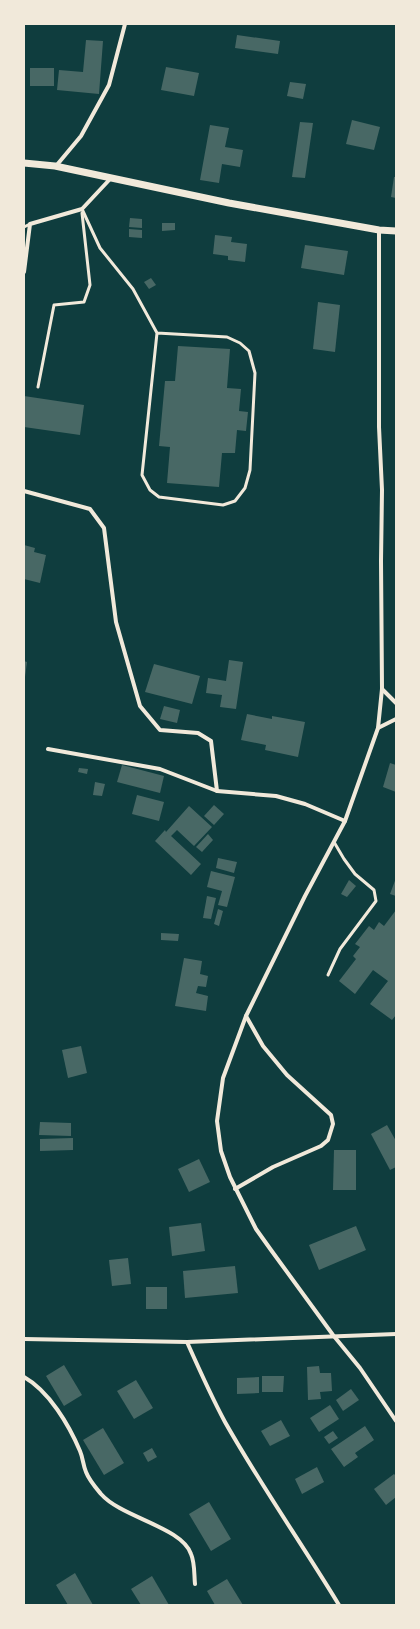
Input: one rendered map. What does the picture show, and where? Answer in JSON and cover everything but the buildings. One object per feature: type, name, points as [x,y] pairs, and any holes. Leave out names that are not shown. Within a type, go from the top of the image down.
[{"type":"street","points":[[55,166],[80,136],[109,85],[125,24]]},
{"type":"street","points":[[24,163],[55,166],[229,203],[379,230],[396,231]]},
{"type":"street","points":[[24,272],[30,224],[82,209],[111,178]]},
{"type":"street","points":[[379,230],[379,427],[382,490],[382,689],[378,728],[346,821],[246,1016],[223,1078],[217,1120],[221,1151],[235,1189],[256,1229],[333,1335],[360,1368],[396,1421]]},
{"type":"street","points":[[24,491],[90,509],[104,528],[116,622],[129,663],[140,706],[160,730],[198,733],[211,741],[217,791]]},
{"type":"street","points":[[382,689],[396,703]]},
{"type":"street","points":[[378,728],[396,719]]},
{"type":"street","points":[[48,750],[160,769],[217,791],[276,796],[305,804],[346,821]]},
{"type":"street","points":[[235,1189],[273,1167],[321,1146],[328,1140],[333,1124],[330,1114],[287,1075],[263,1046],[246,1016]]},
{"type":"street","points":[[24,1339],[187,1342],[333,1335],[396,1334]]},
{"type":"street","points":[[187,1342],[206,1386],[226,1422],[339,1605]]},
{"type":"street","points":[[24,1377],[34,1383],[61,1414],[80,1452],[89,1478],[102,1495],[122,1511],[151,1523],[177,1537],[185,1545],[191,1553],[194,1584]]},
{"type":"lane","points":[[82,209],[100,248],[133,289],[157,333],[142,475],[150,490],[159,497],[223,505],[235,501],[245,488],[250,470],[255,373],[249,351],[240,343],[227,338],[157,333]]},
{"type":"lane","points":[[38,387],[54,305],[84,302],[90,285],[82,209]]},
{"type":"lane","points":[[24,227],[30,224]]},
{"type":"lane","points":[[328,975],[340,949],[376,901],[374,890],[355,874],[334,842]]}]
